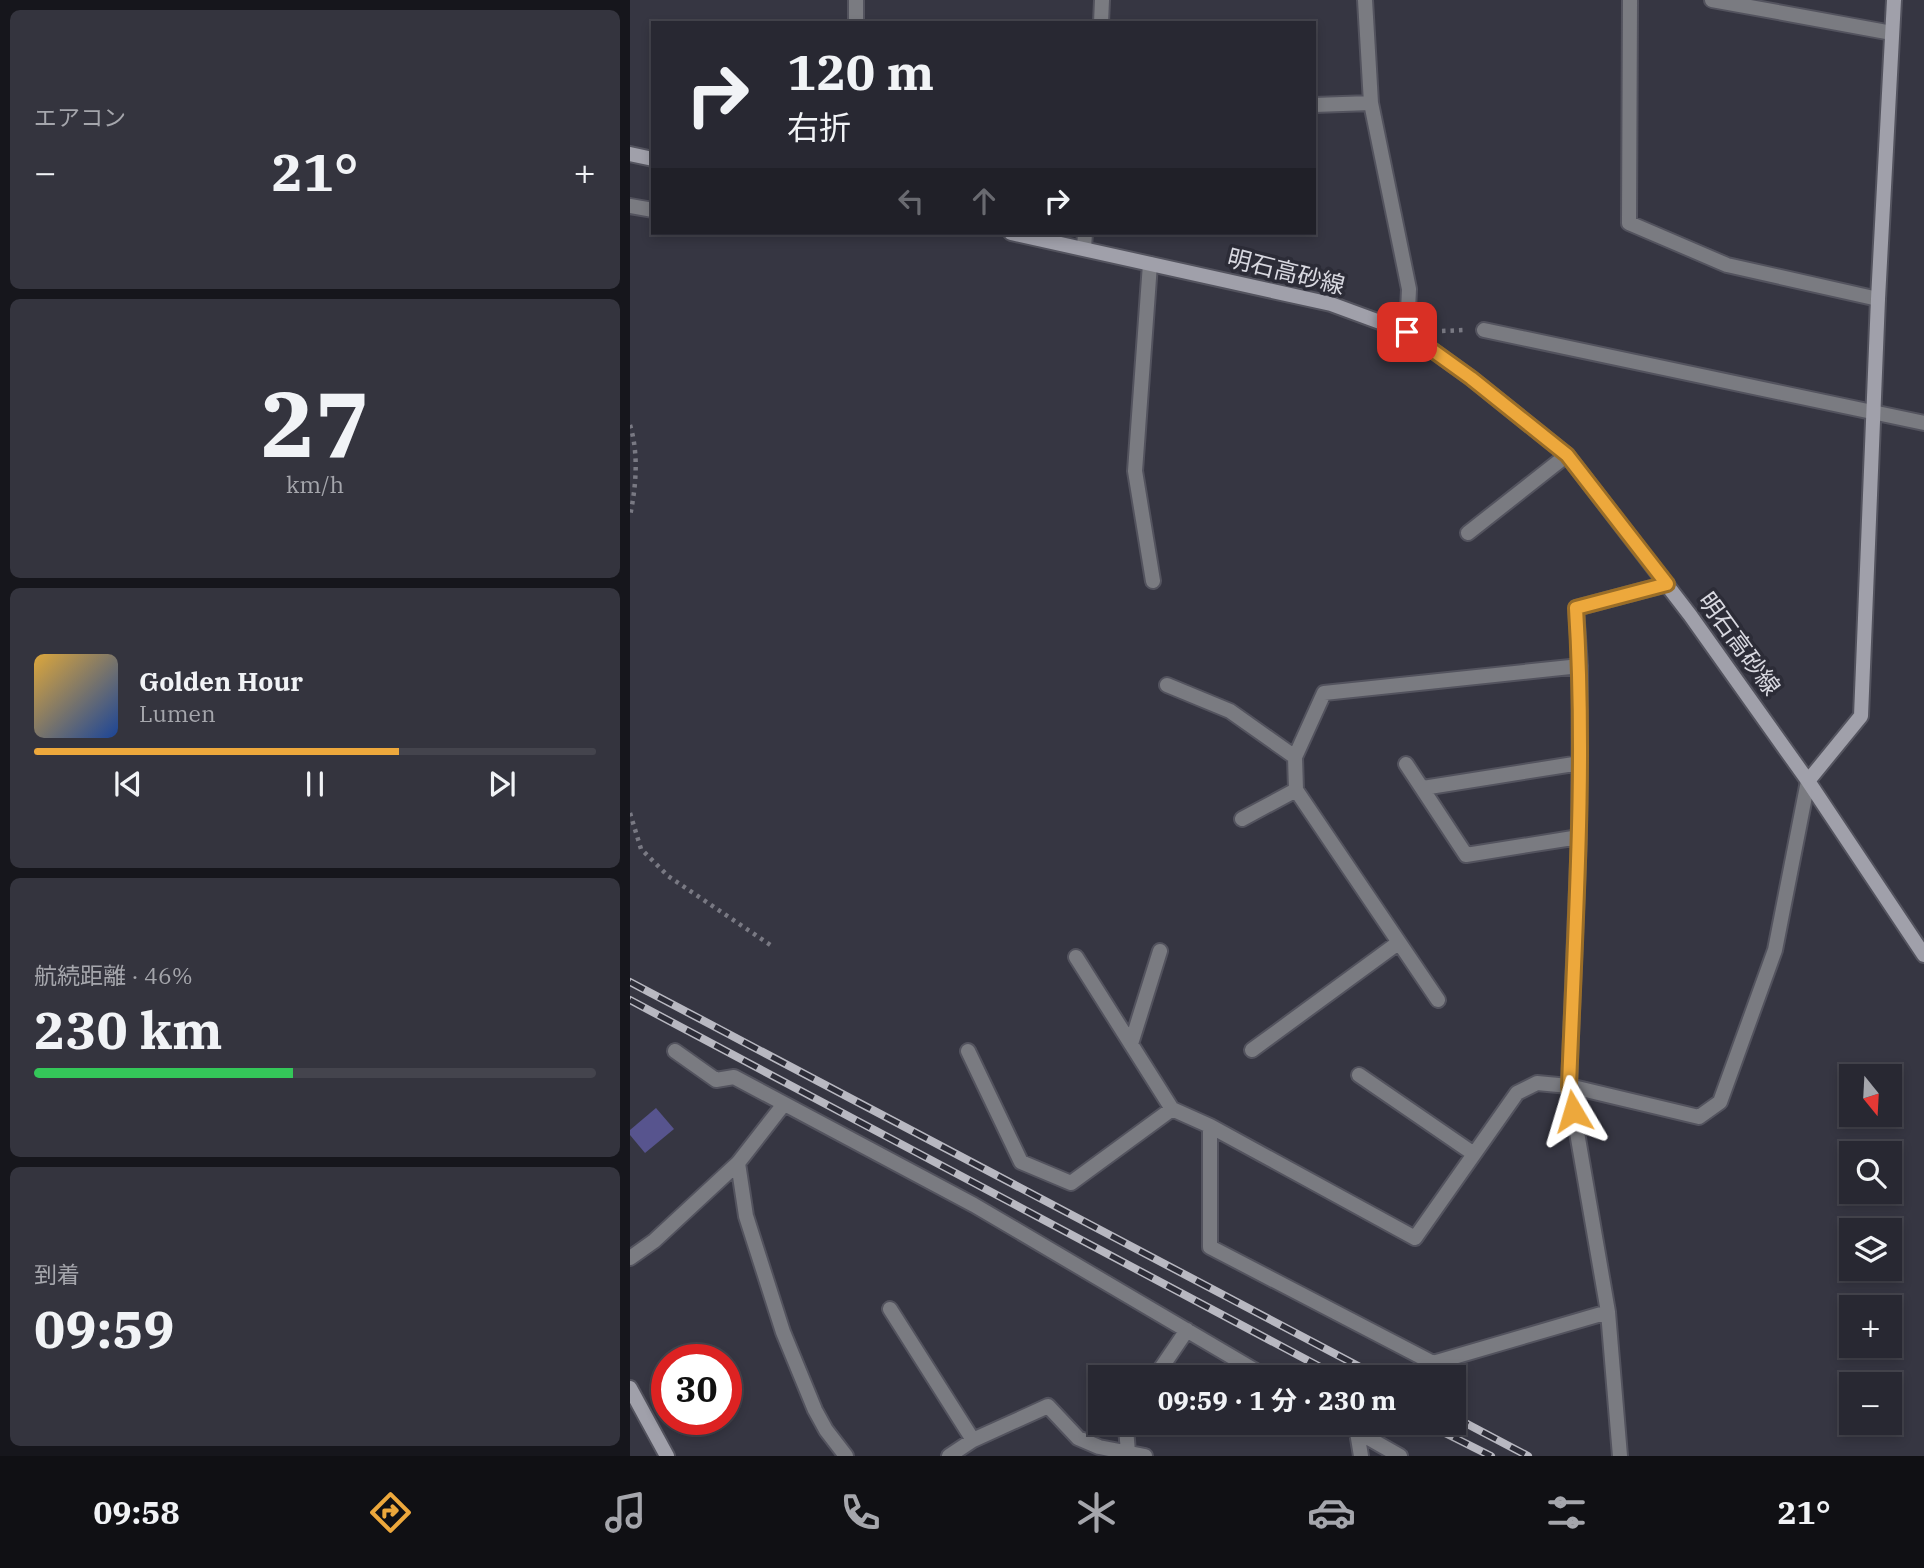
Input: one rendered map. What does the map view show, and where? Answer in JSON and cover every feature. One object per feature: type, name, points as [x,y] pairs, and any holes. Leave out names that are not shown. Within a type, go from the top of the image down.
[{"type":"main road","points":[[1808,781],[1861,716],[1872,412],[1894,0]]},
{"type":"main road","points":[[630,154],[651,159]]},
{"type":"main road","name":"明石高砂線","points":[[1021,235],[1331,304],[1407,332],[1471,378],[1567,455],[1667,584],[1808,781],[1924,955]]},
{"type":"main road","points":[[630,1388],[667,1456]]},
{"type":"street","points":[[856,0],[856,21]]},
{"type":"street","points":[[1101,21],[1102,0]]},
{"type":"street","points":[[1365,0],[1371,103],[1409,289],[1407,332]]},
{"type":"street","points":[[1630,0],[1629,223],[1727,265],[1878,299]]},
{"type":"street","points":[[1712,0],[1892,33]]},
{"type":"street","points":[[1316,106],[1371,103]]},
{"type":"street","points":[[630,206],[651,210]]},
{"type":"street","points":[[1084,248],[1085,235]]},
{"type":"street","points":[[1150,264],[1135,471],[1153,581]]},
{"type":"street","points":[[1484,330],[1924,423]]},
{"type":"street","points":[[1468,533],[1567,455]]},
{"type":"street","points":[[1620,1456],[1608,1312],[1569,1086],[1579,837],[1580,666],[1576,608],[1667,584]]},
{"type":"street","points":[[1438,1000],[1296,790],[1296,757],[1324,693],[1580,666]]},
{"type":"street","points":[[1167,685],[1230,710],[1296,757]]},
{"type":"street","points":[[1423,788],[1580,763]]},
{"type":"street","points":[[1406,764],[1466,855],[1579,837]]},
{"type":"street","points":[[1076,957],[1172,1110],[1210,1126],[1415,1238],[1517,1093],[1537,1083],[1569,1086],[1699,1117],[1720,1102],[1775,950],[1808,781]]},
{"type":"street","points":[[1242,819],[1296,790]]},
{"type":"street","points":[[1252,1050],[1398,943]]},
{"type":"street","points":[[1131,1044],[1160,951]]},
{"type":"street","points":[[675,1051],[716,1080],[734,1077],[974,1205],[1246,1365]]},
{"type":"street","points":[[968,1051],[1021,1162],[1072,1183],[1172,1110]]},
{"type":"street","points":[[1359,1075],[1474,1154]]},
{"type":"street","points":[[630,1258],[654,1241],[738,1163],[784,1104]]},
{"type":"street","points":[[1210,1126],[1210,1247],[1433,1363],[1608,1312]]},
{"type":"street","points":[[738,1163],[746,1216],[783,1332],[825,1430],[846,1456]]},
{"type":"street","points":[[890,1309],[973,1440]]},
{"type":"street","points":[[1163,1365],[1186,1330]]},
{"type":"street","points":[[949,1456],[973,1440],[1048,1406],[1078,1438],[1099,1447],[1145,1456]]},
{"type":"street","points":[[1127,1435],[1128,1452]]},
{"type":"street","points":[[1358,1435],[1361,1456]]},
{"type":"street","points":[[1362,1435],[1400,1456]]},
{"type":"path","points":[[630,425],[636,444],[634,500],[630,516]]},
{"type":"path","points":[[630,813],[641,849],[668,876],[772,946]]},
{"type":"building","points":[[656,1108],[674,1129],[645,1153],[630,1135],[630,1130]]},
{"type":"railway","points":[[630,982],[1356,1365]]},
{"type":"railway","points":[[630,1000],[1316,1365]]},
{"type":"railway","points":[[1466,1423],[1528,1456]]},
{"type":"railway","points":[[1449,1435],[1491,1456]]},
{"type":"route","points":[[1407,332],[1471,378],[1567,455],[1667,584],[1576,608],[1580,666],[1580,763],[1569,1086],[1573,1111]]}]
